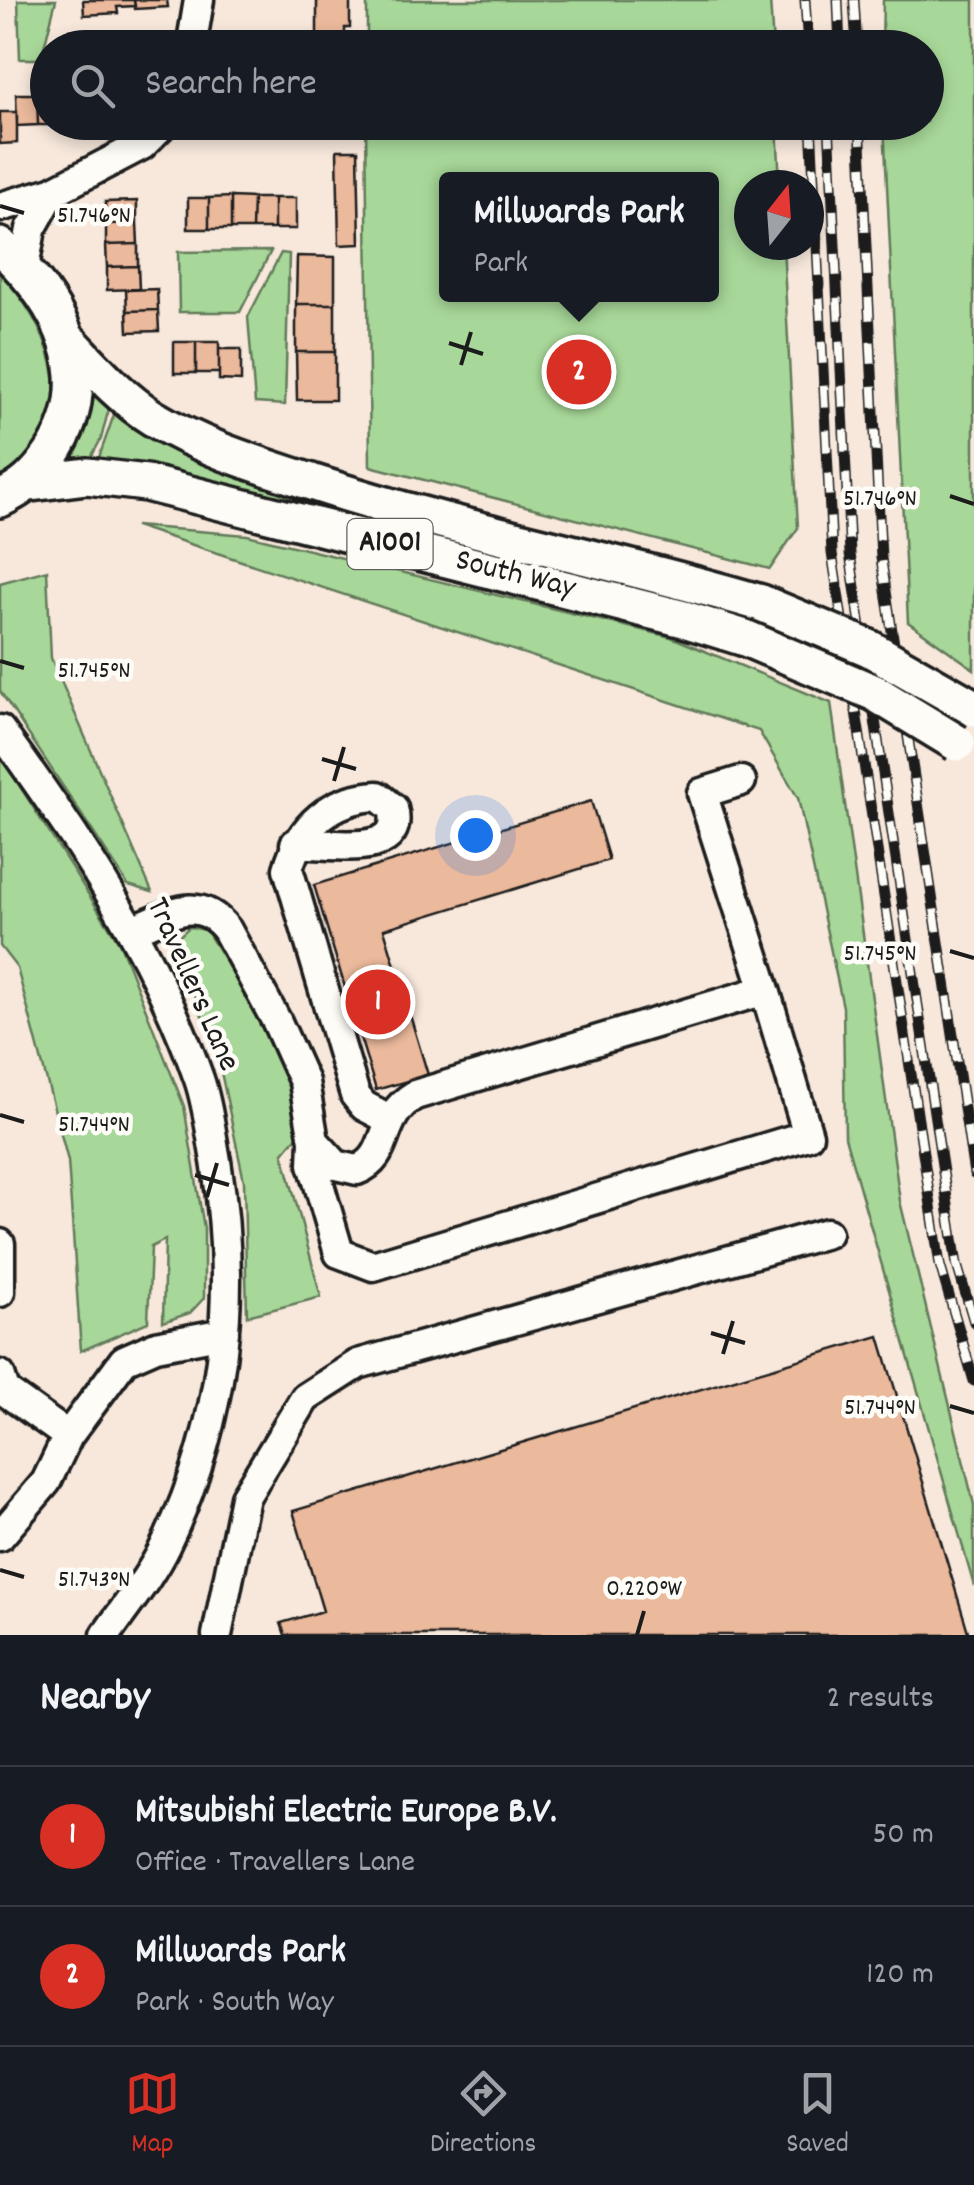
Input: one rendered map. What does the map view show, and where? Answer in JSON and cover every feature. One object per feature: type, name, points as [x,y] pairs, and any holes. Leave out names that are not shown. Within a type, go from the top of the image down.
[{"type":"main road","points":[[10,496],[60,442],[72,414],[76,384],[68,342],[45,296],[12,257]]},
{"type":"main road","name":"South Way","points":[[68,342],[151,417],[242,459],[385,506],[652,571],[762,603],[870,648],[974,708]]},
{"type":"main road","name":"South Way","points":[[10,496],[86,476],[146,483],[684,619],[746,638],[875,693],[966,749]]},
{"type":"street","points":[[194,30],[199,0]]},
{"type":"street","points":[[0,208],[52,192],[147,140]]},
{"type":"street","points":[[12,257],[52,192]]},
{"type":"street","name":"Travellers Lane","points":[[0,730],[82,846],[132,930],[168,1002],[200,1084],[224,1222],[224,1333],[217,1401],[194,1477],[164,1550],[106,1635]]},
{"type":"street","points":[[132,930],[195,908],[218,919],[293,1056],[310,1109],[313,1164],[339,1253],[373,1266],[808,1135],[702,793],[741,781]]},
{"type":"street","points":[[295,844],[288,869],[350,1082],[364,1106],[389,1119]]},
{"type":"street","points":[[314,1141],[336,1165],[357,1170],[374,1159],[389,1119],[399,1106],[424,1092],[764,990]]},
{"type":"street","points":[[217,1635],[244,1497],[305,1398],[358,1364],[828,1233]]},
{"type":"street","points":[[0,1244],[0,1292]]},
{"type":"street","points":[[0,1536],[46,1482],[68,1436],[124,1360],[156,1346],[224,1333]]},
{"type":"street","points":[[0,1375],[5,1391],[68,1436]]},
{"type":"green space","points":[[18,0],[56,0],[48,30],[30,30],[30,59],[20,59]]},
{"type":"green space","points":[[367,0],[770,0],[772,30],[367,30]]},
{"type":"green space","points":[[883,0],[974,0],[974,669],[908,622],[885,140],[944,140],[944,30],[882,30]]},
{"type":"green space","points":[[366,140],[778,140],[779,170],[734,170],[734,260],[784,260],[798,528],[770,569],[370,466]]},
{"type":"green space","points":[[271,251],[240,312],[179,312],[178,252]]},
{"type":"green space","points":[[281,253],[289,254],[285,405],[255,403],[248,317]]},
{"type":"green space","points":[[0,273],[17,293],[44,340],[55,391],[43,441],[26,464],[0,483]]},
{"type":"green space","points":[[93,389],[110,404],[101,439],[89,461],[72,462],[87,426]]},
{"type":"green space","points":[[116,409],[315,501],[428,535],[427,541],[97,463]]},
{"type":"green space","points":[[135,526],[247,535],[671,637],[831,703],[900,1201],[974,1505],[974,1586],[845,1137],[843,1007],[798,798],[759,731]]},
{"type":"green space","points":[[47,570],[51,658],[152,892],[128,885],[0,691],[0,583]]},
{"type":"green space","points":[[0,755],[120,944],[184,1106],[204,1228],[204,1298],[190,1313],[163,1322],[165,1240],[151,1247],[148,1322],[81,1351],[68,1161],[17,968],[0,946]]},
{"type":"green space","points":[[189,927],[206,930],[287,1060],[304,1128],[283,1153],[321,1297],[247,1316],[244,1181],[217,1053],[173,942]]},
{"type":"building","points":[[83,0],[134,0],[135,6],[117,7],[118,13],[84,15]]},
{"type":"building","points":[[134,0],[167,0],[168,7],[135,9]]},
{"type":"building","points":[[317,0],[350,0],[350,28],[317,30]]},
{"type":"building","points":[[16,94],[30,94],[30,125],[17,126]]},
{"type":"building","points":[[0,112],[17,112],[17,143],[0,144]]},
{"type":"building","points":[[337,150],[358,150],[360,244],[339,245]]},
{"type":"building","points":[[231,197],[231,229],[209,229],[209,198]]},
{"type":"building","points":[[231,197],[253,198],[252,229],[231,229]]},
{"type":"building","points":[[188,198],[209,198],[209,229],[188,229]]},
{"type":"building","points":[[253,198],[274,198],[274,229],[252,229]]},
{"type":"building","points":[[274,198],[296,198],[296,229],[274,229]]},
{"type":"building","points":[[137,201],[137,223],[106,224],[105,202]]},
{"type":"building","points":[[137,223],[138,244],[106,245],[106,224]]},
{"type":"building","points":[[138,244],[138,266],[107,267],[106,245]]},
{"type":"building","points":[[297,256],[335,257],[335,304],[296,304]]},
{"type":"building","points":[[138,266],[139,289],[107,290],[107,267]]},
{"type":"building","points":[[157,289],[158,310],[127,311],[126,290]]},
{"type":"building","points":[[296,304],[335,304],[335,352],[296,352]]},
{"type":"building","points":[[158,310],[159,331],[128,332],[127,311]]},
{"type":"building","points":[[174,342],[196,342],[196,373],[174,373]]},
{"type":"building","points":[[196,342],[219,342],[219,373],[196,373]]},
{"type":"building","points":[[219,349],[241,349],[241,381],[219,380]]},
{"type":"building","points":[[296,352],[335,352],[335,400],[297,400]]},
{"type":"building","points":[[591,801],[609,860],[384,929],[428,1075],[376,1090],[314,885]]},
{"type":"building","points":[[879,1336],[969,1635],[285,1635],[281,1623],[323,1611],[293,1511]]},
{"type":"railway","points":[[805,0],[807,30]]},
{"type":"railway","points":[[838,0],[839,30]]},
{"type":"railway","points":[[854,0],[856,30]]},
{"type":"railway","points":[[812,140],[832,553],[940,1265],[974,1381]]},
{"type":"railway","points":[[830,140],[850,554],[957,1265],[974,1322]]},
{"type":"railway","points":[[861,140],[881,558],[974,1174]]},
{"type":"place","name":"Millwards Park","points":[[579,372]]},
{"type":"place","name":"Mitsubishi Electric Europe B.V.","points":[[378,1002]]}]
